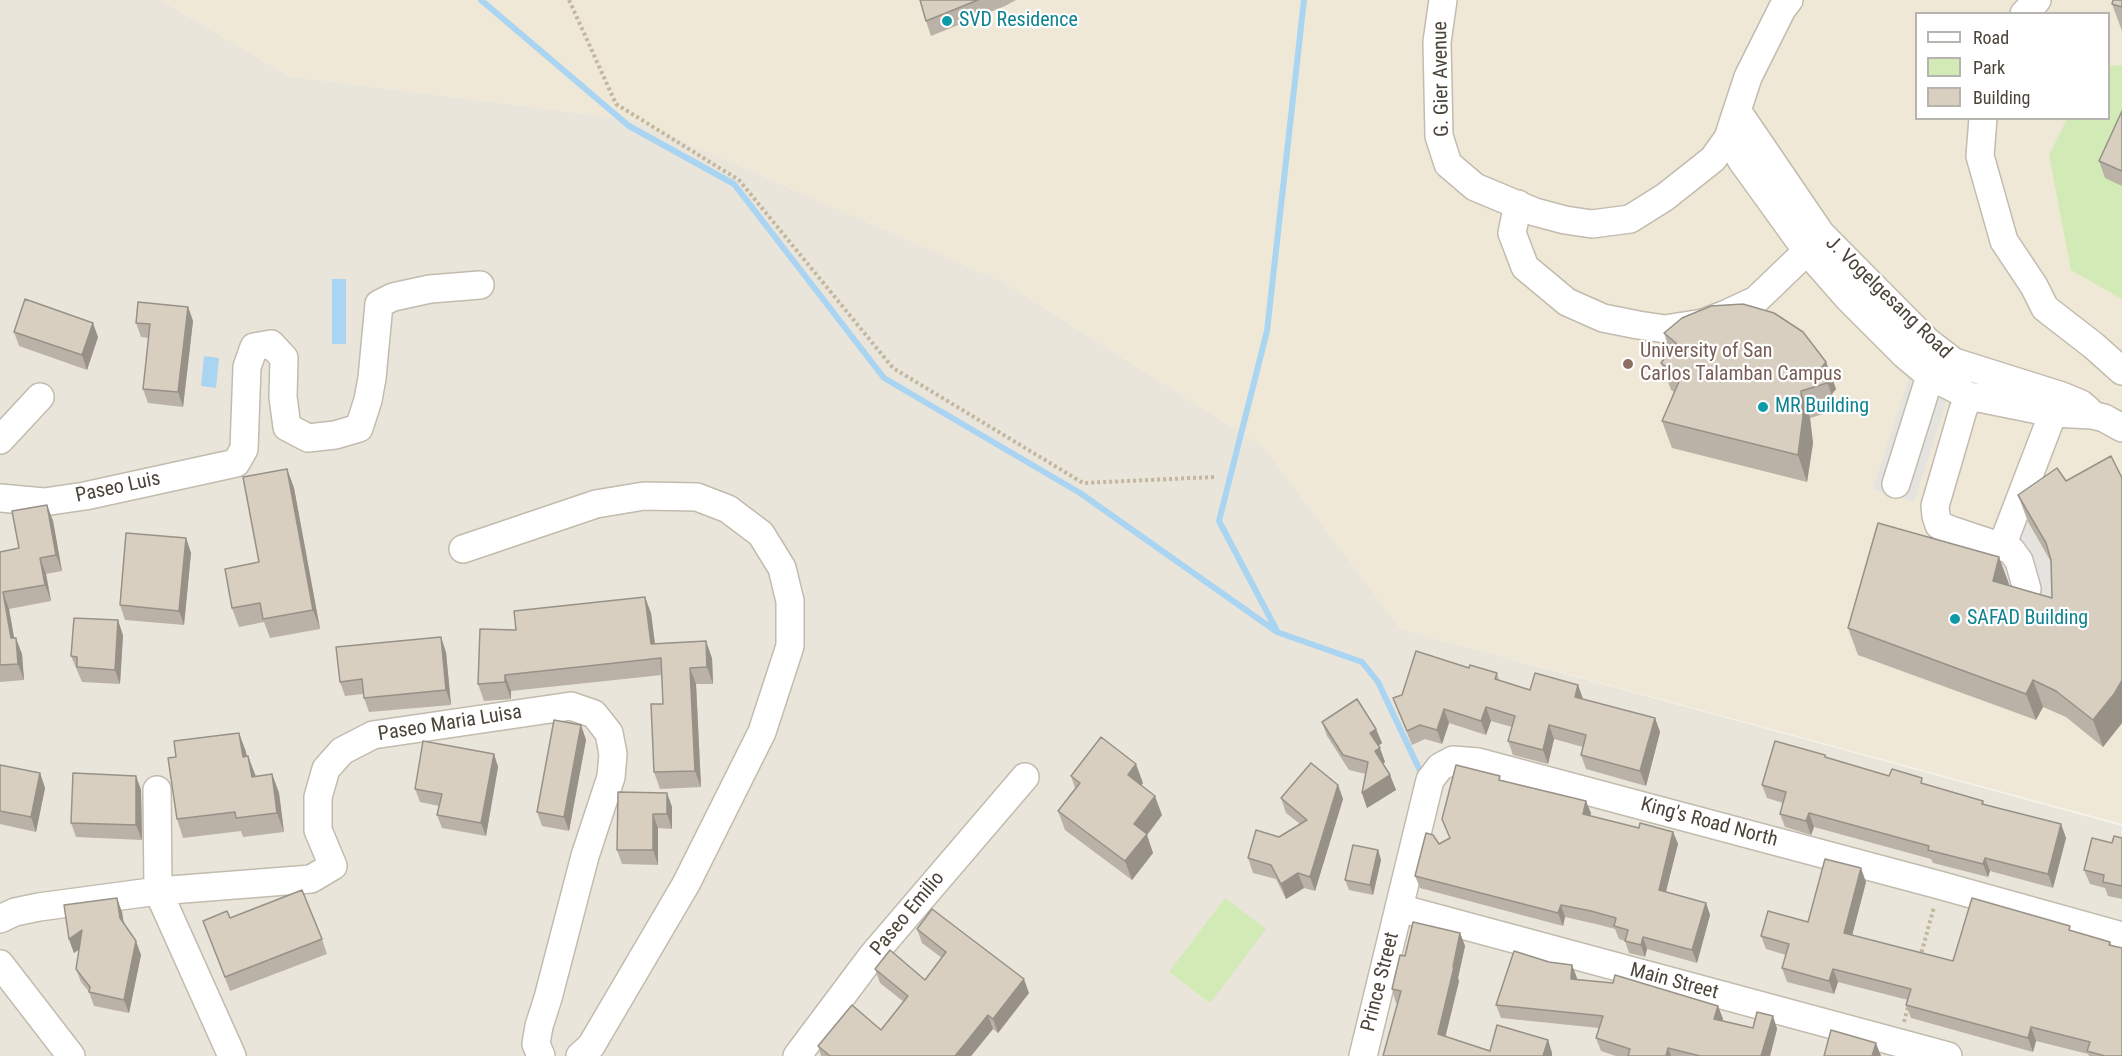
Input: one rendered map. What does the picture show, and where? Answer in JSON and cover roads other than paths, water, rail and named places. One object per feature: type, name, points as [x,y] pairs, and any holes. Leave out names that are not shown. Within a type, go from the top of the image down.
[{"type":"street","name":"G. Gier Avenue","points":[[1443,0],[1437,42],[1440,136],[1448,164],[1475,187],[1535,212],[1592,224],[1630,219],[1665,197],[1713,159],[1728,138],[1749,77],[1782,9],[1789,0]]},
{"type":"street","points":[[2026,12],[2037,0]]},
{"type":"street","name":"J. Vogelgesang Road","points":[[1738,112],[1821,234],[1928,342],[1954,362],[2058,404],[2104,418],[2122,428]]},
{"type":"street","points":[[1983,120],[1980,156],[2004,241],[2034,286],[2045,308],[2122,370]]},
{"type":"street","name":"J. Vogelgesang Road","points":[[1728,138],[1807,251],[1905,355],[1930,376],[1969,396],[2058,404]]},
{"type":"street","points":[[1518,204],[1512,233],[1525,267],[1567,302],[1603,318],[1638,325],[1665,329],[1703,323],[1726,314],[1756,300],[1807,251]]},
{"type":"street","name":"Paseo Luis","points":[[0,498],[44,502],[85,496],[236,463],[244,449],[247,410],[245,387],[247,367],[254,347],[271,344],[284,358],[283,397],[287,427],[308,438],[335,435],[359,428],[368,400],[379,304],[393,297],[430,289],[480,285]]},
{"type":"street","points":[[1896,484],[1930,376]]},
{"type":"street","points":[[1969,396],[1962,410],[1935,506],[1936,516],[1939,525],[2011,550],[2019,561],[2027,589]]},
{"type":"street","points":[[0,440],[40,397]]},
{"type":"street","points":[[2002,546],[2058,404]]},
{"type":"street","points":[[464,549],[596,504],[644,496],[697,497],[728,509],[761,534],[782,568],[790,601],[790,646],[762,732],[686,884],[591,1046],[580,1056]]},
{"type":"street","name":"Paseo Maria Luisa","points":[[0,920],[15,912],[39,907],[158,891],[311,879],[333,866],[318,830],[318,797],[326,769],[342,751],[373,735],[571,706],[594,714],[609,733],[613,754],[611,777],[585,856],[548,998],[538,1026],[537,1044],[541,1056]]},
{"type":"street","name":"King's Road North","points":[[1399,908],[1430,780],[1440,767],[1454,759],[1478,762],[2122,936]]},
{"type":"street","name":"Paseo Emilio","points":[[797,1056],[872,956],[1025,777]]},
{"type":"street","points":[[157,790],[158,891],[232,1056]]},
{"type":"street","name":"Main Street","points":[[1399,908],[1907,1048],[1948,1056]]},
{"type":"street","name":"Prince Street","points":[[1363,1056],[1399,908]]},
{"type":"street","points":[[0,964],[70,1056]]},
{"type":"water","points":[[332,279],[346,279],[346,344],[332,344]]},
{"type":"water","points":[[204,356],[219,358],[216,388],[201,386]]},
{"type":"waterway","points":[[481,0],[629,126],[734,184],[884,378],[1080,493],[1277,632],[1362,662],[1378,682],[1422,775]]},
{"type":"waterway","points":[[1277,631],[1219,521],[1267,331],[1304,0]]},
{"type":"place","name":"SVD Residence","points":[[947,21]]},
{"type":"place","name":"University of San Carlos Talamban Campus","points":[[1628,364]]},
{"type":"place","name":"MR Building","points":[[1763,407]]},
{"type":"place","name":"SAFAD Building","points":[[1955,619]]}]
